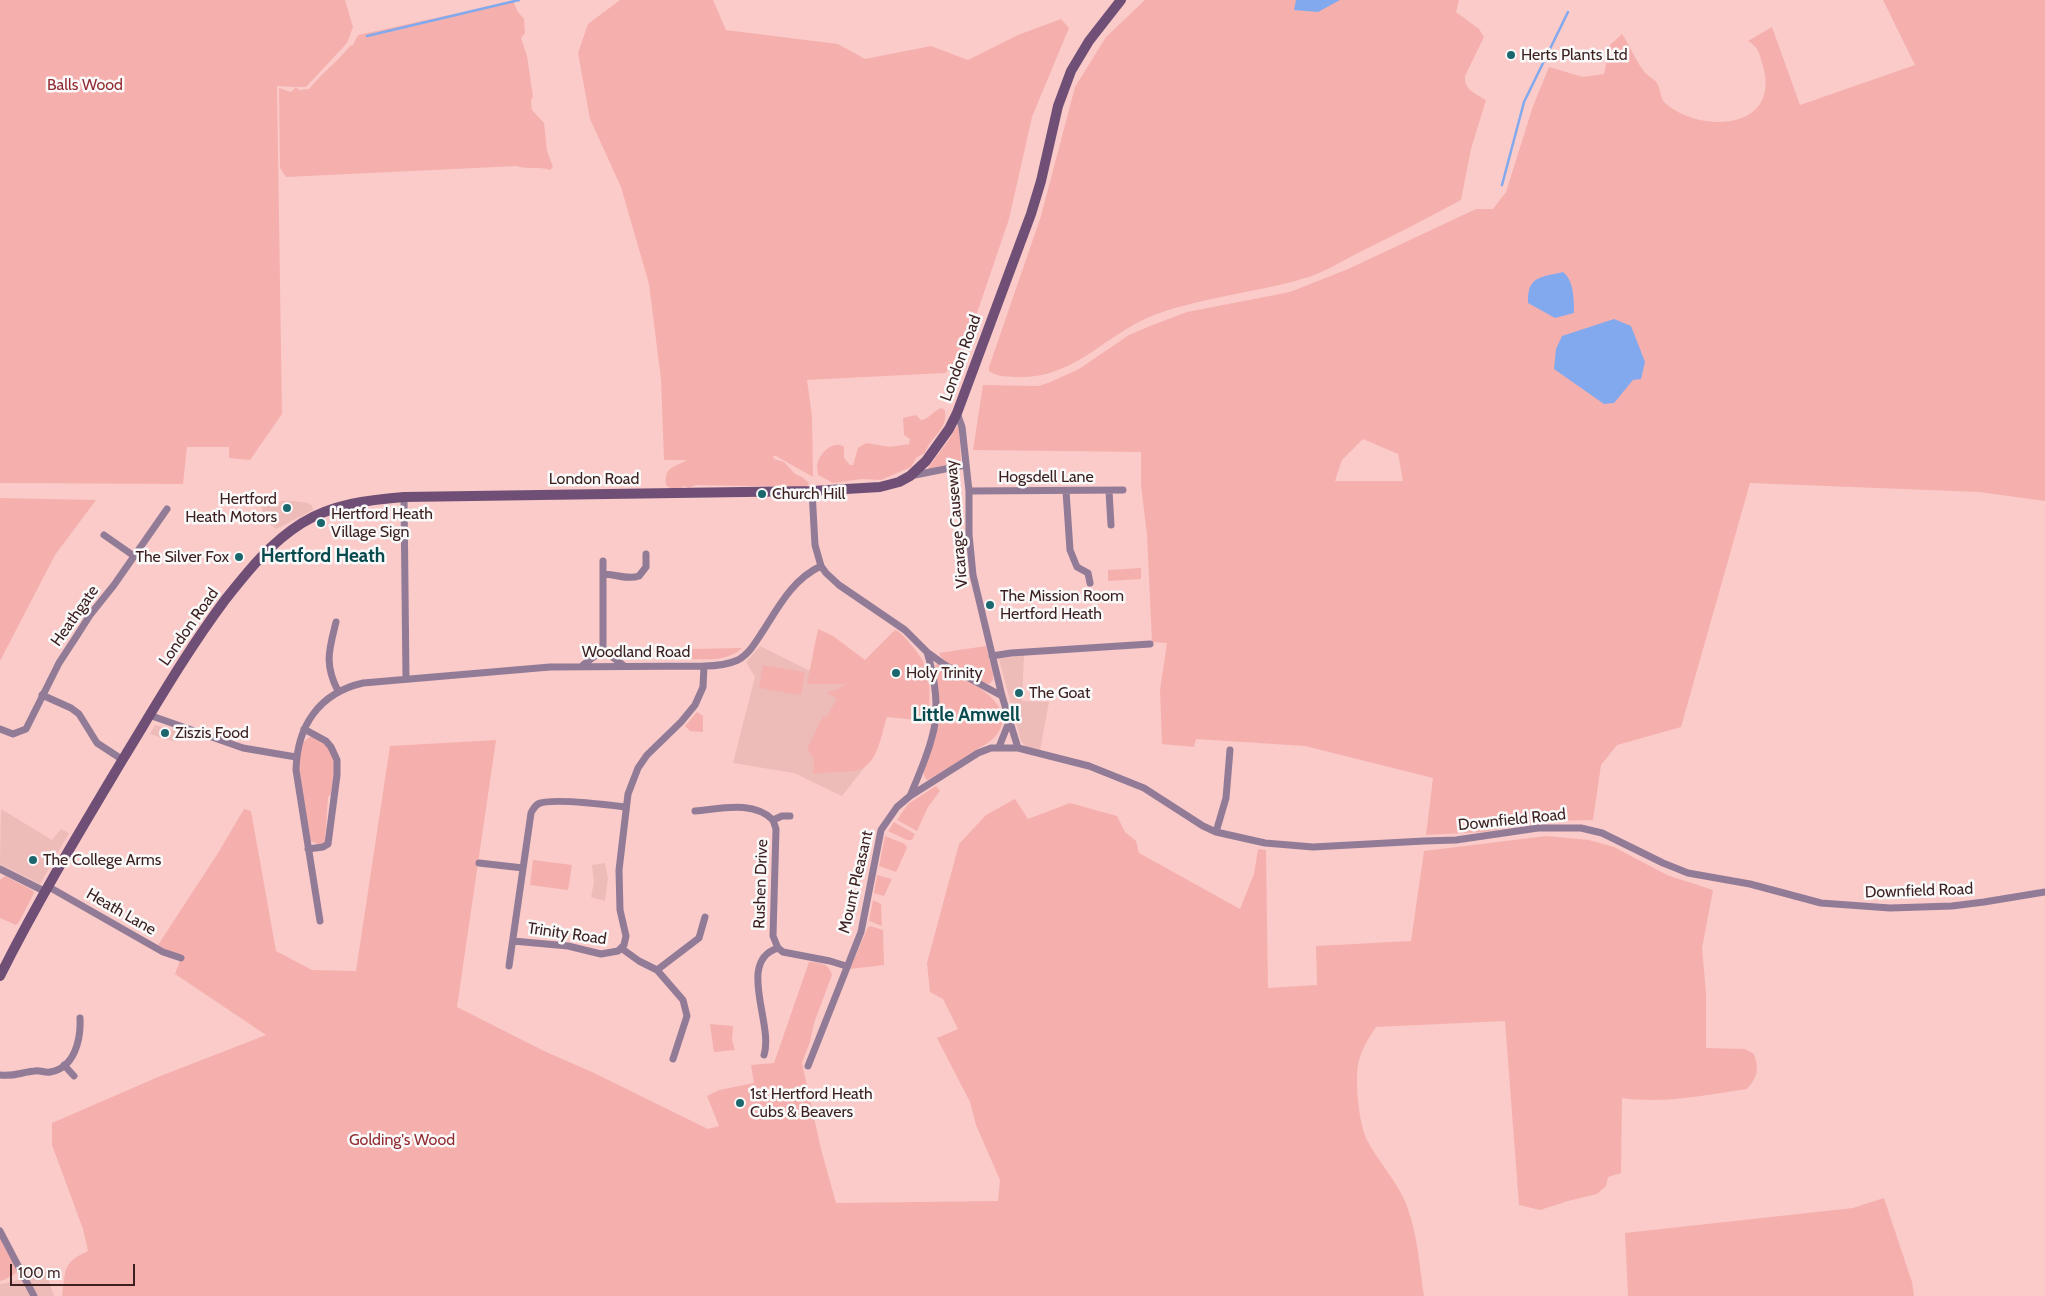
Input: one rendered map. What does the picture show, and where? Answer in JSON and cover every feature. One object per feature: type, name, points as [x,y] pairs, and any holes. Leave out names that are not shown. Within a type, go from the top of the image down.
[{"type":"main road","name":"London Road","points":[[0,976],[47,889],[195,641],[249,570],[267,550],[301,524],[325,511],[346,504],[404,497],[812,491],[880,487],[899,482],[910,476],[939,445],[958,413],[1031,214],[1041,181],[1058,106],[1071,71],[1090,41],[1121,0]]},
{"type":"street","name":"Vicarage Causeway","points":[[958,413],[962,427],[969,491],[969,534],[973,574],[1002,696],[1018,748]]},
{"type":"street","points":[[910,476],[965,465]]},
{"type":"street","name":"Hogsdell Lane","points":[[969,491],[1124,490]]},
{"type":"street","points":[[812,491],[815,545],[820,566],[838,585],[905,630],[927,652],[945,665],[1002,696]]},
{"type":"street","points":[[1066,491],[1070,550],[1077,567],[1088,572],[1090,583]]},
{"type":"street","points":[[1109,491],[1111,525]]},
{"type":"street","points":[[404,497],[406,679]]},
{"type":"street","name":"Heathgate","points":[[0,729],[13,734],[26,729],[59,663],[90,615],[114,586],[167,509]]},
{"type":"street","points":[[104,535],[134,556]]},
{"type":"street","points":[[603,574],[614,574],[629,578],[640,576],[646,567],[646,554]]},
{"type":"street","points":[[602,561],[603,650]]},
{"type":"street","name":"Woodland Road","points":[[338,691],[363,683],[583,665],[704,666],[727,664],[743,657],[754,646],[795,584],[807,573],[820,566]]},
{"type":"street","points":[[320,921],[296,770],[296,757],[304,729],[317,708],[338,691],[331,676],[328,659],[336,622]]},
{"type":"street","points":[[992,656],[1150,644]]},
{"type":"street","points":[[583,665],[603,650]]},
{"type":"street","points":[[603,650],[623,666]]},
{"type":"street","name":"Mount Pleasant","points":[[910,796],[932,737],[935,718],[933,674],[927,652]]},
{"type":"street","name":"Trinity Road","points":[[513,940],[568,946],[601,954],[613,953],[621,948],[626,936],[620,910],[619,870],[625,807],[631,783],[638,768],[654,746],[681,722],[695,705],[703,687],[704,666]]},
{"type":"street","points":[[42,695],[72,708],[79,714],[97,743],[123,760]]},
{"type":"street","points":[[149,716],[243,748],[296,757]]},
{"type":"street","points":[[999,747],[1009,722]]},
{"type":"street","points":[[304,729],[326,741],[335,754],[337,767],[328,844],[323,847],[308,849]]},
{"type":"street","name":"Mount Pleasant","points":[[808,1066],[861,932],[879,836],[898,807],[910,796],[978,753],[999,747]]},
{"type":"street","name":"Downfield Road","points":[[999,747],[1018,748],[1089,766],[1144,788],[1203,826],[1216,832],[1265,843],[1313,847],[1456,840],[1538,828],[1581,828],[1602,833],[1688,873],[1750,884],[1821,903],[1890,908],[1952,906],[2045,892]]},
{"type":"street","points":[[1216,832],[1226,798],[1230,750]]},
{"type":"street","name":"Trinity Road","points":[[509,966],[531,812],[538,804],[544,802],[573,802],[625,807]]},
{"type":"street","name":"Rushen Drive","points":[[695,811],[754,808],[768,814],[773,820],[776,829],[773,936],[778,948],[788,954],[830,961],[846,966]]},
{"type":"street","name":"Rushen Drive","points":[[773,820],[782,816],[790,816]]},
{"type":"street","points":[[479,862],[523,868]]},
{"type":"street","name":"Heath Lane","points":[[0,869],[47,889],[164,952],[182,958]]},
{"type":"street","points":[[657,970],[699,938],[705,917]]},
{"type":"street","points":[[621,948],[639,962],[657,970],[679,993],[686,1006],[686,1022],[673,1059]]},
{"type":"street","name":"Rushen Drive","points":[[764,1055],[766,1045],[758,990],[758,971],[759,964],[766,953],[778,948]]},
{"type":"street","points":[[0,1075],[16,1075],[34,1071],[50,1072],[64,1065],[76,1049],[81,1030],[80,1018]]},
{"type":"street","points":[[64,1065],[74,1076]]},
{"type":"street","points":[[0,1231],[34,1296]]},
{"type":"shaded area","points":[[262,501],[308,503],[312,506],[313,510],[276,529],[262,517]]},
{"type":"shaded area","points":[[760,646],[810,671],[808,684],[846,684],[874,755],[842,796],[794,773],[733,763],[755,677],[746,662]]},
{"type":"shaded area","points":[[1024,655],[1022,701],[1049,702],[1040,750],[1026,747],[1021,741],[999,659]]},
{"type":"shaded area","name":"Ziszis Food","points":[[155,725],[179,732],[175,742],[150,734]]},
{"type":"shaded area","points":[[1,809],[52,840],[61,829],[69,833],[40,884],[0,864]]},
{"type":"shaded area","points":[[605,863],[608,878],[605,901],[591,897],[594,882],[592,865]]},
{"type":"shaded area","points":[[45,1270],[54,1296],[0,1296],[0,1284]]},
{"type":"green space","name":"Balls Wood","points":[[0,0],[345,0],[353,27],[347,43],[306,87],[277,86],[282,414],[250,460],[229,458],[229,447],[187,447],[183,484],[0,483]]},
{"type":"green space","points":[[620,0],[713,0],[726,30],[838,44],[865,59],[931,46],[968,60],[1018,35],[1061,19],[1069,28],[1032,117],[1009,219],[961,360],[945,373],[807,380],[812,416],[813,477],[773,456],[774,459],[784,462],[795,474],[809,483],[807,487],[696,485],[689,488],[685,486],[675,489],[666,485],[668,471],[687,460],[664,460],[661,379],[649,284],[621,187],[590,119],[578,53],[588,24]]},
{"type":"green space","points":[[1145,0],[1459,0],[1456,12],[1479,29],[1484,37],[1465,76],[1466,85],[1471,91],[1486,100],[1471,149],[1461,200],[1312,276],[1195,303],[1157,314],[1138,322],[1089,354],[1055,371],[1036,376],[1014,377],[995,374],[989,371],[989,367],[1041,216],[1075,87],[1106,37]]},
{"type":"green space","points":[[1883,0],[2045,0],[2045,501],[1979,492],[1750,483],[1681,727],[1617,745],[1601,765],[1593,820],[1545,821],[1483,832],[1426,835],[1433,778],[1305,746],[1196,739],[1194,747],[1162,744],[1160,690],[1167,643],[1152,642],[1147,535],[1141,485],[1141,452],[973,450],[983,385],[1038,386],[1048,383],[1079,369],[1129,335],[1150,326],[1187,312],[1290,292],[1348,269],[1476,209],[1493,209],[1506,192],[1533,106],[1549,67],[1583,77],[1604,74],[1610,45],[1622,34],[1644,72],[1657,83],[1666,104],[1681,114],[1699,120],[1717,122],[1735,120],[1750,114],[1760,103],[1765,87],[1763,66],[1757,49],[1748,41],[1772,27],[1800,105],[1915,65]],"holes":[[[1363,439],[1398,454],[1403,481],[1335,481],[1342,460]]]},
{"type":"green space","points":[[513,1],[524,19],[525,33],[521,38],[527,56],[533,96],[531,101],[532,110],[544,123],[547,151],[553,167],[550,170],[517,166],[286,177],[280,168],[279,88],[291,92],[296,87],[299,90],[309,89],[353,45],[358,35]]},
{"type":"green space","points":[[942,408],[945,411],[944,423],[927,447],[925,453],[916,458],[911,467],[881,480],[862,479],[833,483],[818,475],[818,462],[827,449],[835,445],[844,447],[844,458],[850,465],[853,465],[858,448],[866,443],[890,447],[909,444],[910,439],[904,435],[903,418],[916,415],[921,420]]},
{"type":"green space","points":[[957,426],[959,427],[961,461],[929,469],[928,468]]},
{"type":"green space","points":[[0,498],[96,500],[55,555],[0,661]]},
{"type":"green space","points":[[1141,568],[1141,579],[1108,581],[1108,570]]},
{"type":"green space","points":[[818,629],[833,636],[865,660],[895,630],[904,637],[919,655],[927,672],[930,690],[928,721],[887,717],[874,757],[863,768],[855,771],[813,774],[814,760],[807,749],[823,716],[827,717],[837,698],[826,692],[839,689],[845,684],[807,684]]},
{"type":"green space","points":[[986,646],[993,675],[993,680],[989,684],[961,672],[947,663],[939,653]]},
{"type":"green space","points":[[742,648],[724,658],[689,659],[689,649]]},
{"type":"green space","points":[[937,664],[984,691],[1001,710],[1003,721],[998,733],[989,742],[927,780],[924,776],[924,770],[938,697],[935,665]]},
{"type":"green space","points":[[763,665],[805,672],[801,695],[759,688]]},
{"type":"green space","points":[[697,712],[703,716],[703,732],[690,731],[685,726]]},
{"type":"green space","points":[[311,736],[325,743],[334,761],[331,794],[328,797],[325,842],[320,845],[311,841],[309,836],[298,762],[302,743]]},
{"type":"green space","name":"Golding's Wood","points":[[496,740],[457,1007],[544,1051],[592,1072],[708,1129],[719,1126],[707,1096],[719,1090],[754,1083],[751,1065],[774,1063],[809,962],[824,964],[829,968],[832,975],[814,1023],[810,1042],[802,1063],[821,1149],[836,1203],[998,1201],[1000,1180],[976,1125],[970,1102],[937,1038],[958,1029],[943,999],[930,992],[927,963],[959,844],[986,815],[1015,799],[1028,819],[1070,803],[1117,816],[1125,832],[1136,841],[1139,853],[1240,909],[1254,874],[1258,849],[1266,850],[1268,988],[1317,985],[1316,946],[1411,941],[1424,851],[1546,836],[1589,840],[1614,847],[1667,875],[1713,890],[1702,948],[1706,992],[1706,1048],[1745,1049],[1754,1054],[1757,1064],[1756,1073],[1747,1089],[1669,1099],[1638,1100],[1622,1098],[1621,1173],[1608,1177],[1606,1186],[1597,1194],[1540,1210],[1519,1205],[1505,1021],[1376,1027],[1359,1060],[1358,1103],[1367,1140],[1398,1188],[1407,1207],[1417,1244],[1424,1296],[62,1296],[65,1273],[69,1263],[88,1251],[83,1229],[52,1145],[52,1123],[158,1077],[266,1035],[175,974],[181,958],[158,945],[218,853],[244,809],[251,811],[276,951],[312,970],[356,971],[390,746]]},
{"type":"green space","points":[[936,786],[940,791],[928,807],[917,831],[897,820],[908,804]]},
{"type":"green space","points":[[894,822],[915,834],[912,840],[907,840],[888,831]]},
{"type":"green space","points":[[885,836],[905,844],[907,848],[896,872],[879,866]]},
{"type":"green space","points":[[533,860],[572,865],[568,890],[530,885]]},
{"type":"green space","points":[[877,875],[892,879],[884,896],[874,893]]},
{"type":"green space","points":[[5,876],[32,890],[34,893],[16,925],[0,918],[0,880]]},
{"type":"green space","points":[[873,900],[881,904],[882,926],[869,921]]},
{"type":"green space","points":[[868,927],[883,930],[884,965],[850,969]]},
{"type":"green space","points":[[710,1024],[733,1026],[732,1040],[735,1050],[714,1052]]},
{"type":"green space","points":[[1884,1198],[1912,1282],[1914,1296],[1628,1296],[1625,1233],[1853,1208]]},
{"type":"green space","points":[[0,1230],[18,1272],[0,1281]]},
{"type":"water","points":[[1296,0],[1340,0],[1318,12],[1294,10]]},
{"type":"water","points":[[1563,272],[1571,285],[1574,313],[1555,318],[1528,303],[1530,287],[1537,279]]},
{"type":"water","points":[[1614,319],[1631,326],[1645,362],[1641,379],[1633,380],[1614,403],[1604,404],[1554,369],[1556,349],[1562,336]]},
{"type":"waterway","points":[[367,36],[519,0]]},
{"type":"waterway","points":[[1502,185],[1524,102],[1568,12]]},
{"type":"place","name":"Herts Plants Ltd","points":[[1511,55]]},
{"type":"place","name":"Church Hill","points":[[762,494]]},
{"type":"place","name":"Hertford Heath Motors","points":[[287,508]]},
{"type":"place","name":"Hertford Heath Village Sign","points":[[321,523]]},
{"type":"place","name":"The Silver Fox","points":[[239,557]]},
{"type":"place","name":"The Mission Room Hertford Heath","points":[[990,605]]},
{"type":"place","name":"Holy Trinity","points":[[896,673]]},
{"type":"place","name":"The Goat","points":[[1019,693]]},
{"type":"place","name":"Ziszis Food","points":[[165,733]]},
{"type":"place","name":"The College Arms","points":[[33,860]]},
{"type":"place","name":"1st Hertford Heath Cubs & Beavers","points":[[740,1103]]},
{"type":"district","name":"Hertford Heath","points":[[323,556]]},
{"type":"district","name":"Little Amwell","points":[[966,715]]}]
